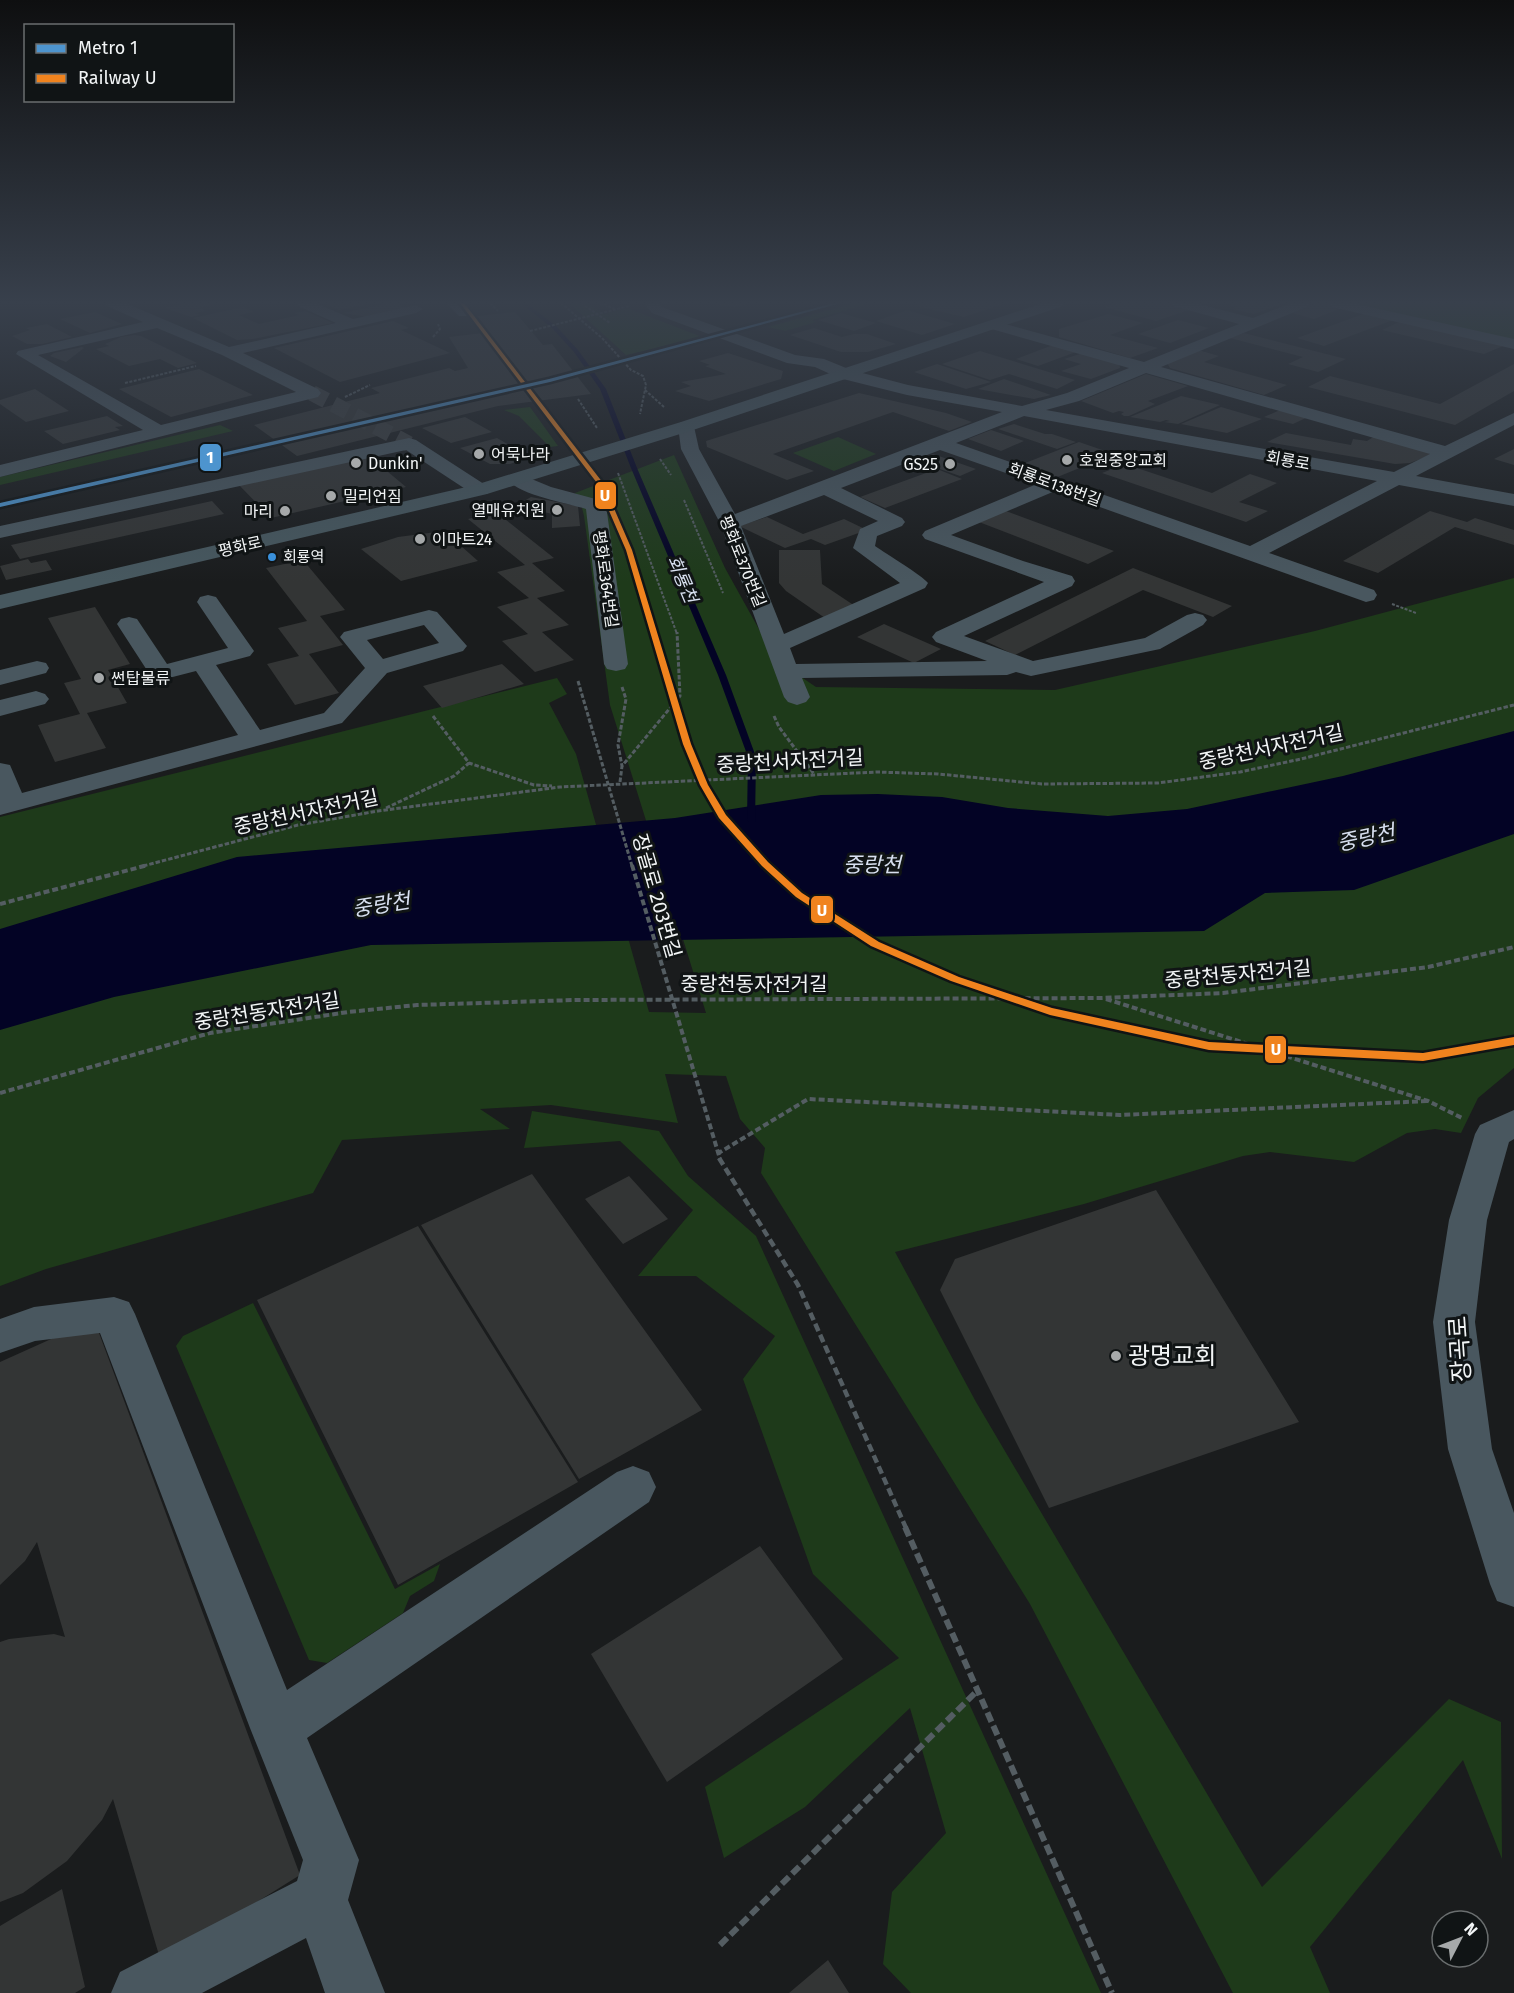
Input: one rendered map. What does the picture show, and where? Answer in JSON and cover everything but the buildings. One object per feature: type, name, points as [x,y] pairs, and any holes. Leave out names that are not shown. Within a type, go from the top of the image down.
[{"type":"main road","points":[[687,426],[778,396]]},
{"type":"main road","name":"평화로","points":[[0,602],[480,490],[687,426]]},
{"type":"street","points":[[97,396],[160,432]]},
{"type":"street","points":[[0,471],[300,396]]},
{"type":"street","name":"회룡로","points":[[938,396],[1514,500]]},
{"type":"street","points":[[730,523],[1019,412],[1078,396]]},
{"type":"street","points":[[1243,396],[1448,453]]},
{"type":"street","points":[[1251,554],[1514,418]]},
{"type":"street","name":"평화로370번길","points":[[687,426],[690,449],[730,523],[797,697]]},
{"type":"street","name":"회룡로138번길","points":[[939,443],[1366,595]]},
{"type":"street","points":[[0,532],[409,444],[480,490]]},
{"type":"street","name":"평화로364번길","points":[[517,479],[544,491],[596,506],[618,671]]},
{"type":"street","points":[[1026,668],[944,637],[1064,581],[932,535],[1055,484]]},
{"type":"street","points":[[776,646],[917,583],[897,573],[864,548],[867,533],[895,522],[825,488]]},
{"type":"street","points":[[129,624],[161,673],[242,651],[208,602]]},
{"type":"street","points":[[786,671],[1031,669],[1152,644],[1195,620]]},
{"type":"street","points":[[202,662],[253,739]]},
{"type":"street","points":[[0,678],[37,668]]},
{"type":"street","points":[[0,771],[6,805],[196,744],[253,739],[333,718],[378,668]]},
{"type":"street","points":[[0,708],[36,699]]},
{"type":"street","name":"장곡로","points":[[1507,1133],[1468,1220],[1454,1322],[1470,1449],[1514,1584]]},
{"type":"street","points":[[0,1336],[34,1324],[114,1314],[276,1728],[331,1860],[320,1900],[355,1993]]},
{"type":"street","points":[[276,1728],[633,1487]]},
{"type":"street","points":[[141,1993],[320,1900]]},
{"type":"path","points":[[639,418],[644,396]]},
{"type":"path","points":[[578,399],[600,432]]},
{"type":"path","points":[[659,458],[671,476]]},
{"type":"path","points":[[617,470],[677,631],[680,696],[622,766]]},
{"type":"path","points":[[682,496],[724,596]]},
{"type":"path","points":[[618,671],[626,699],[618,746],[622,766],[620,782]]},
{"type":"path","name":"장골로 203번길","points":[[578,681],[717,1154],[798,1285],[1112,1993]]},
{"type":"path","name":"중랑천서자전거길","points":[[0,904],[271,831],[378,811],[560,787],[620,782],[913,773],[1084,785],[1179,781],[1240,772],[1301,759],[1514,705]]},
{"type":"path","points":[[770,706],[779,727],[814,775]]},
{"type":"path","points":[[433,716],[469,763],[534,785],[560,787]]},
{"type":"path","points":[[378,811],[404,802],[454,776],[469,763]]},
{"type":"path","name":"중랑천동자전거길","points":[[0,1093],[210,1033],[348,1012],[417,1005],[586,1000],[1102,998],[1223,993],[1428,967],[1514,947]]},
{"type":"path","points":[[1102,998],[1428,1101],[1507,1133]]},
{"type":"path","points":[[717,1154],[808,1099],[1120,1115],[1428,1101]]},
{"type":"path","points":[[720,1945],[978,1690]]},
{"type":"green space","points":[[530,407],[558,446],[550,447],[519,416],[504,410]]},
{"type":"green space","points":[[220,425],[233,431],[0,485],[0,477]]},
{"type":"green space","points":[[838,437],[876,454],[834,471],[793,453]]},
{"type":"green space","points":[[674,455],[725,568],[776,660],[816,687],[1055,690],[1315,631],[1514,578],[1514,1068],[1478,1098],[1461,1133],[1435,1129],[1407,1133],[1354,1162],[1270,1152],[1243,1156],[1084,1204],[895,1252],[976,1402],[1262,1887],[1449,1699],[1501,1722],[1502,1859],[1463,1760],[1310,1947],[1330,1993],[1233,1993],[1030,1604],[761,1173],[765,1148],[740,1119],[726,1076],[665,1074],[678,1123],[551,1105],[480,1109],[510,1129],[342,1140],[313,1193],[46,1269],[0,1286],[0,817],[557,678],[567,694],[549,703],[576,754],[649,1012],[706,1013],[610,705],[584,516],[575,493]]},
{"type":"green space","points":[[532,1111],[659,1131],[688,1176],[756,1236],[1101,1993],[911,1993],[883,1964],[892,1892],[946,1833],[910,1708],[805,1807],[724,1858],[705,1787],[899,1658],[813,1574],[743,1379],[775,1336],[696,1276],[638,1276],[693,1210],[620,1141],[524,1148]]},
{"type":"green space","points":[[253,1303],[395,1589],[440,1564],[434,1581],[410,1596],[403,1613],[327,1663],[309,1660],[176,1346],[183,1336]]},
{"type":"water","name":"중랑천","points":[[1514,731],[1514,834],[1354,890],[1265,893],[1204,931],[371,945],[114,997],[0,1030],[0,929],[237,857],[675,818],[821,795],[878,794],[942,797],[1008,808],[1108,816],[1187,809],[1343,776]]},
{"type":"waterway","name":"회룡천","points":[[606,396],[722,675],[752,757],[752,820]]},
{"type":"tunnel","points":[[318,396],[409,444]]},
{"type":"metro line","name":"1","points":[[0,505],[480,396]]},
{"type":"rail line","name":"U","points":[[533,396],[600,483],[629,550],[687,744],[704,785],[722,816],[765,864],[799,895],[875,944],[955,979],[1050,1011],[1209,1046],[1423,1057],[1514,1041]]},
{"type":"place","name":"어묵나라","points":[[479,454]]},
{"type":"place","name":"호원중앙교회","points":[[1067,460]]},
{"type":"place","name":"Dunkin'","points":[[356,463]]},
{"type":"place","name":"GS25","points":[[950,464]]},
{"type":"place","name":"밀리언짐","points":[[331,496]]},
{"type":"place","name":"열매유치원","points":[[557,510]]},
{"type":"place","name":"마리","points":[[285,511]]},
{"type":"place","name":"이마트24","points":[[420,539]]},
{"type":"place","name":"회룡역","points":[[272,557]]},
{"type":"place","name":"썬탑물류","points":[[99,678]]},
{"type":"place","name":"광명교회","points":[[1116,1356]]}]
